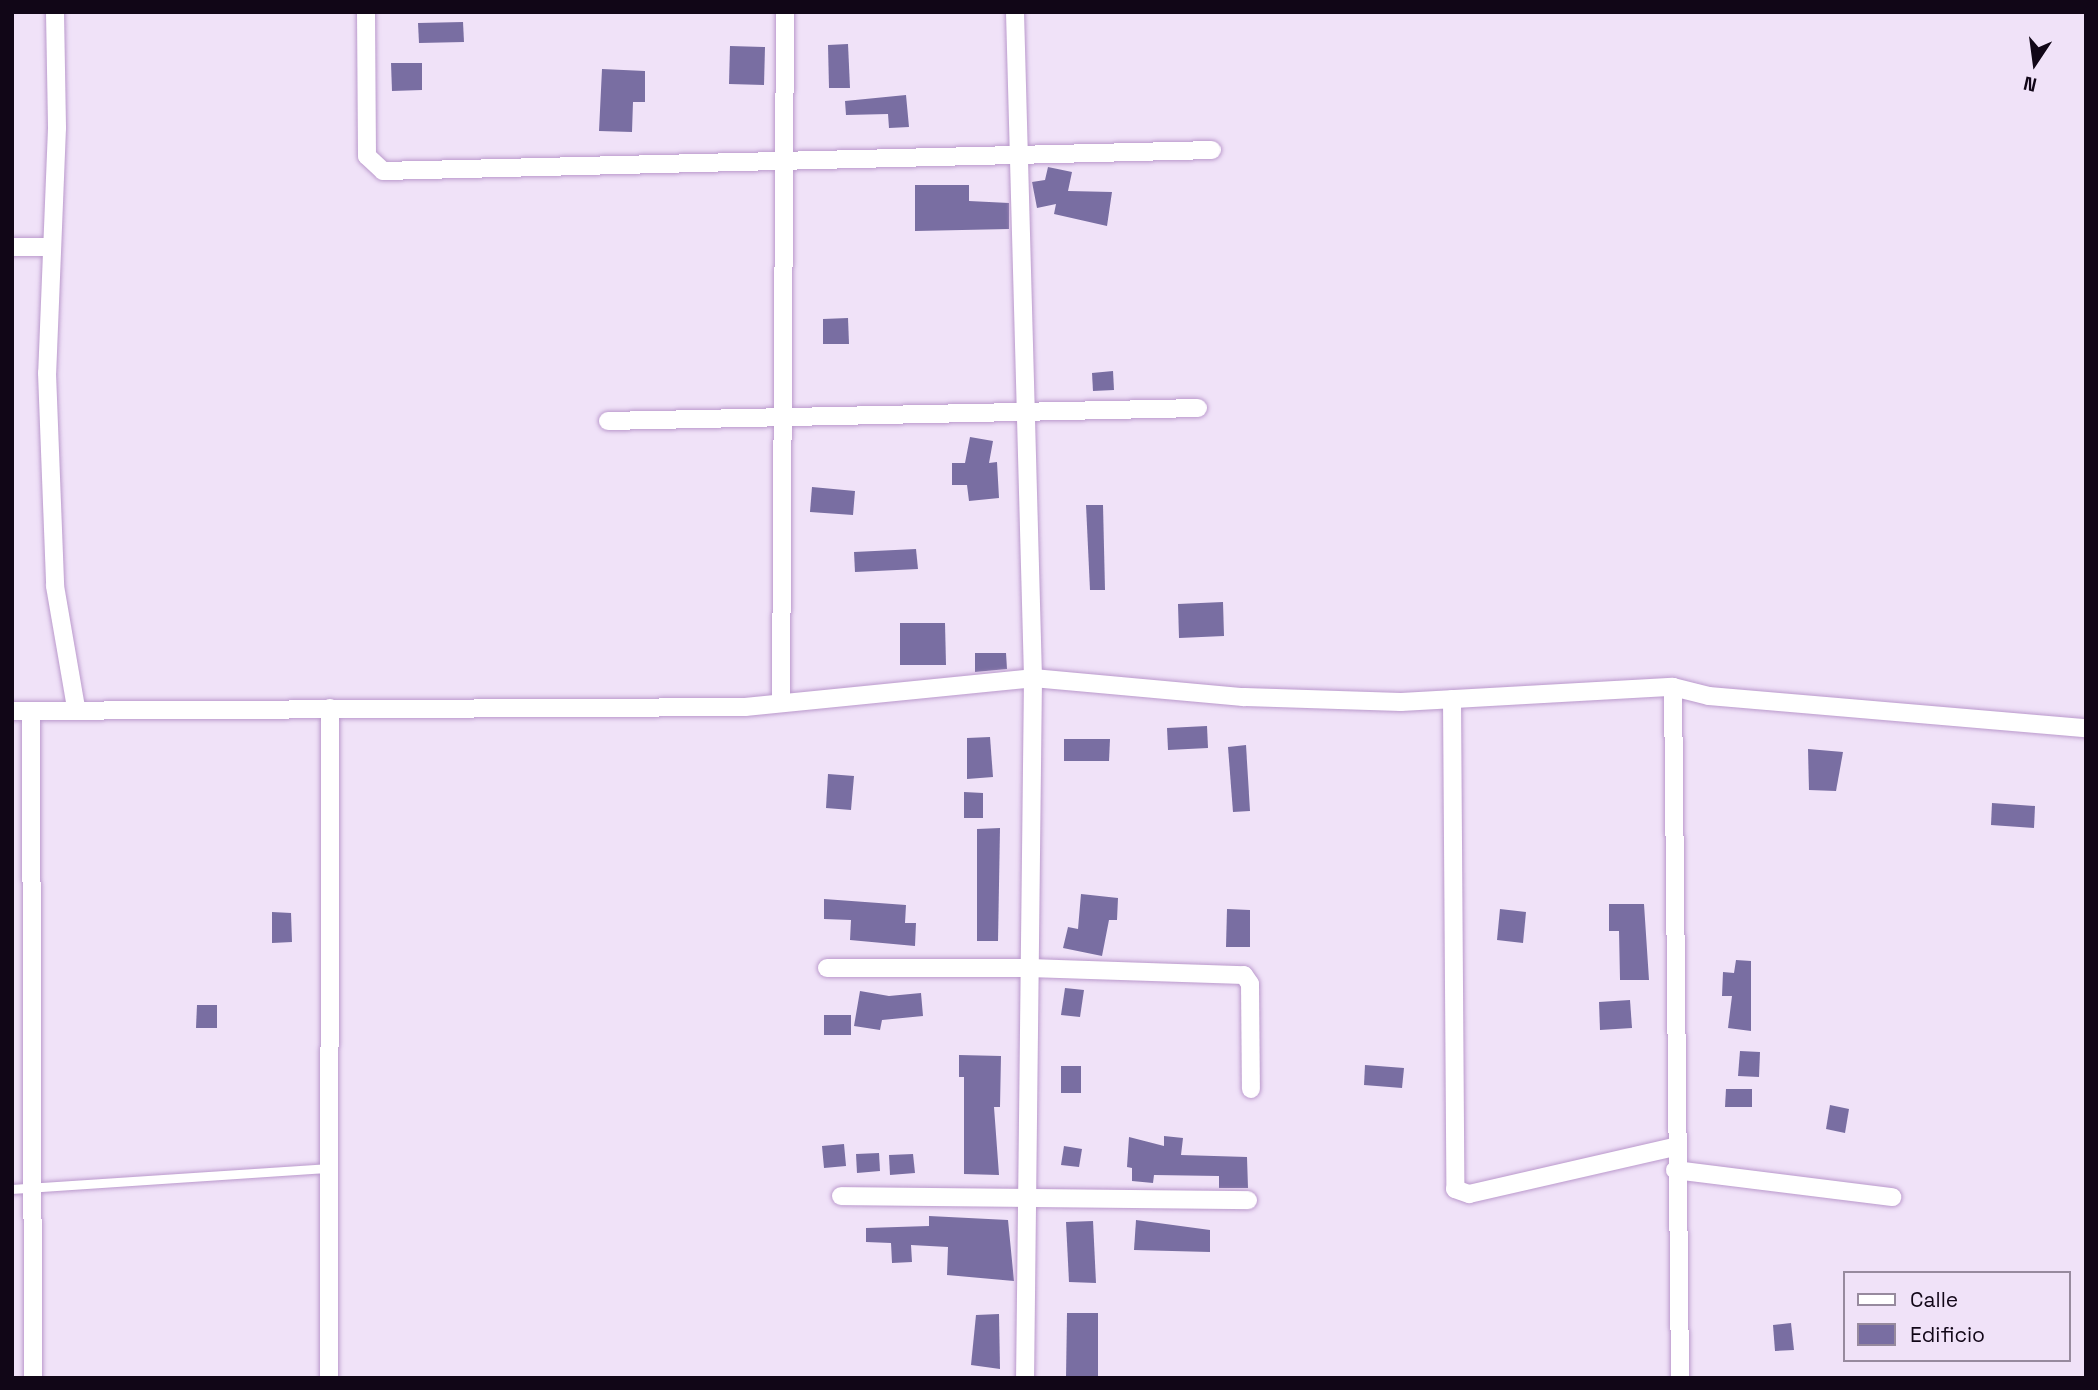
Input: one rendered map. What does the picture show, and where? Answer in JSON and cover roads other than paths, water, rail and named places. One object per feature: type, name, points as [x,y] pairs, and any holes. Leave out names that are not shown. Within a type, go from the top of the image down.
[{"type":"street","points":[[55,12],[52,247],[47,373],[55,586],[76,708]]},
{"type":"street","points":[[366,12],[367,156],[383,171],[783,160],[1020,157],[1212,150]]},
{"type":"street","points":[[781,703],[785,12]]},
{"type":"street","points":[[1014,12],[1033,678],[1025,1378]]},
{"type":"street","points":[[12,247],[52,247]]},
{"type":"street","points":[[608,421],[1027,415],[1198,408]]},
{"type":"street","points":[[12,711],[76,708],[781,703],[1033,678],[1243,697],[1452,699],[1673,687],[1709,696],[2086,728]]},
{"type":"street","points":[[1673,687],[1675,1170],[1680,1378]]},
{"type":"street","points":[[1452,699],[1455,1188],[1469,1194],[1675,1147]]},
{"type":"street","points":[[329,1378],[330,708]]},
{"type":"street","points":[[32,711],[33,1378]]},
{"type":"street","points":[[827,968],[1029,968],[1244,975],[1250,984],[1251,1089]]},
{"type":"street","points":[[1675,1170],[1892,1197]]},
{"type":"street","points":[[841,1196],[1027,1195],[1248,1200]]},
{"type":"lane","points":[[12,1189],[329,1168]]}]
